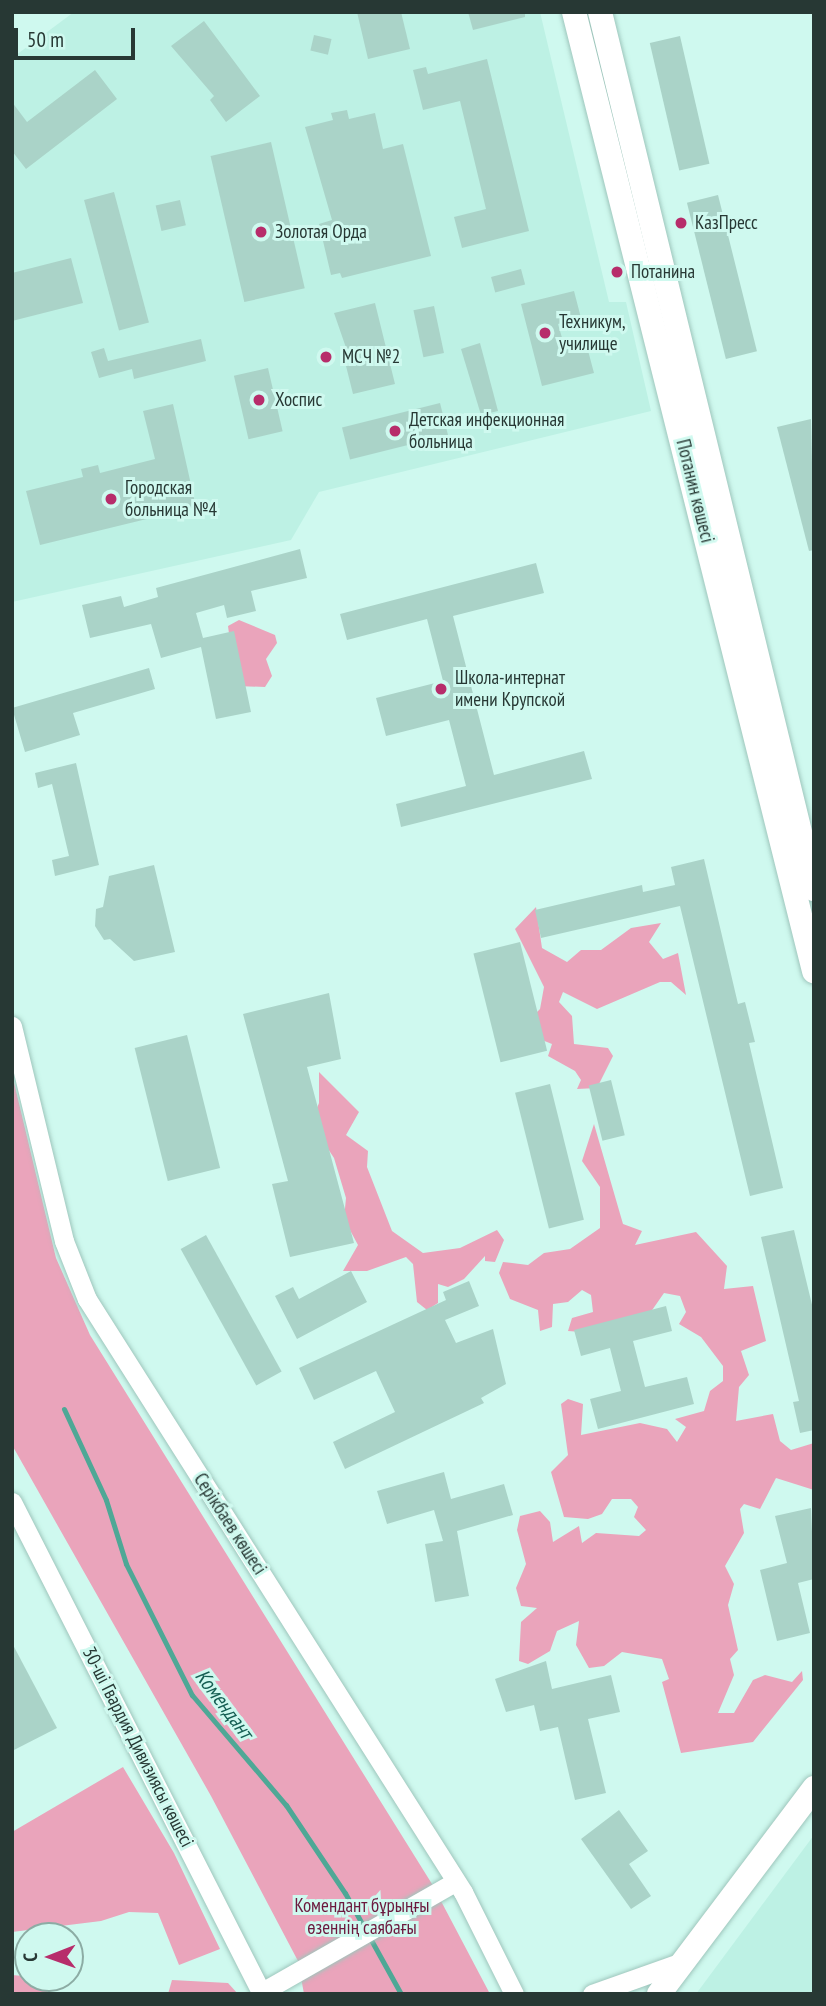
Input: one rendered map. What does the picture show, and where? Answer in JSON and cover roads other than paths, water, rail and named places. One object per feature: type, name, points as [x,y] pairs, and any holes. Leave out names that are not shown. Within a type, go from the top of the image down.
[{"type":"main road","name":"Потанин көшесі","points":[[574,12],[814,971]]},
{"type":"main road","name":"Потанин көшесі","points":[[600,12],[814,889]]},
{"type":"main road","points":[[659,1994],[679,1963],[814,1788]]},
{"type":"street","name":"Серікбаев көшесі","points":[[12,1026],[64,1241],[87,1299],[456,1882],[514,1994]]},
{"type":"street","name":"30-ші Гвардия Дивизиясы көшесі","points":[[12,1502],[262,1993]]},
{"type":"street","points":[[262,1993],[456,1882]]},
{"type":"street","points":[[592,1994],[679,1963]]},
{"type":"waterway","name":"Комендант","points":[[64,1409],[106,1500],[126,1564],[192,1695],[286,1805],[345,1893],[401,1994]]},
{"type":"place","name":"КазПресс","points":[[681,223]]},
{"type":"place","name":"Золотая Орда","points":[[261,232]]},
{"type":"place","name":"Потанина","points":[[617,272]]},
{"type":"place","name":"Техникум, училище","points":[[545,333]]},
{"type":"place","name":"МСЧ №2","points":[[326,357]]},
{"type":"place","name":"Хоспис","points":[[259,400]]},
{"type":"place","name":"Детская инфекционная больница","points":[[395,431]]},
{"type":"place","name":"Городская больница №4","points":[[111,499]]},
{"type":"place","name":"Школа-интернат имени Крупской","points":[[441,689]]},
{"type":"park label","name":"Комендант бұрыңғы өзеннің саябағы","points":[[362,1917]]}]
